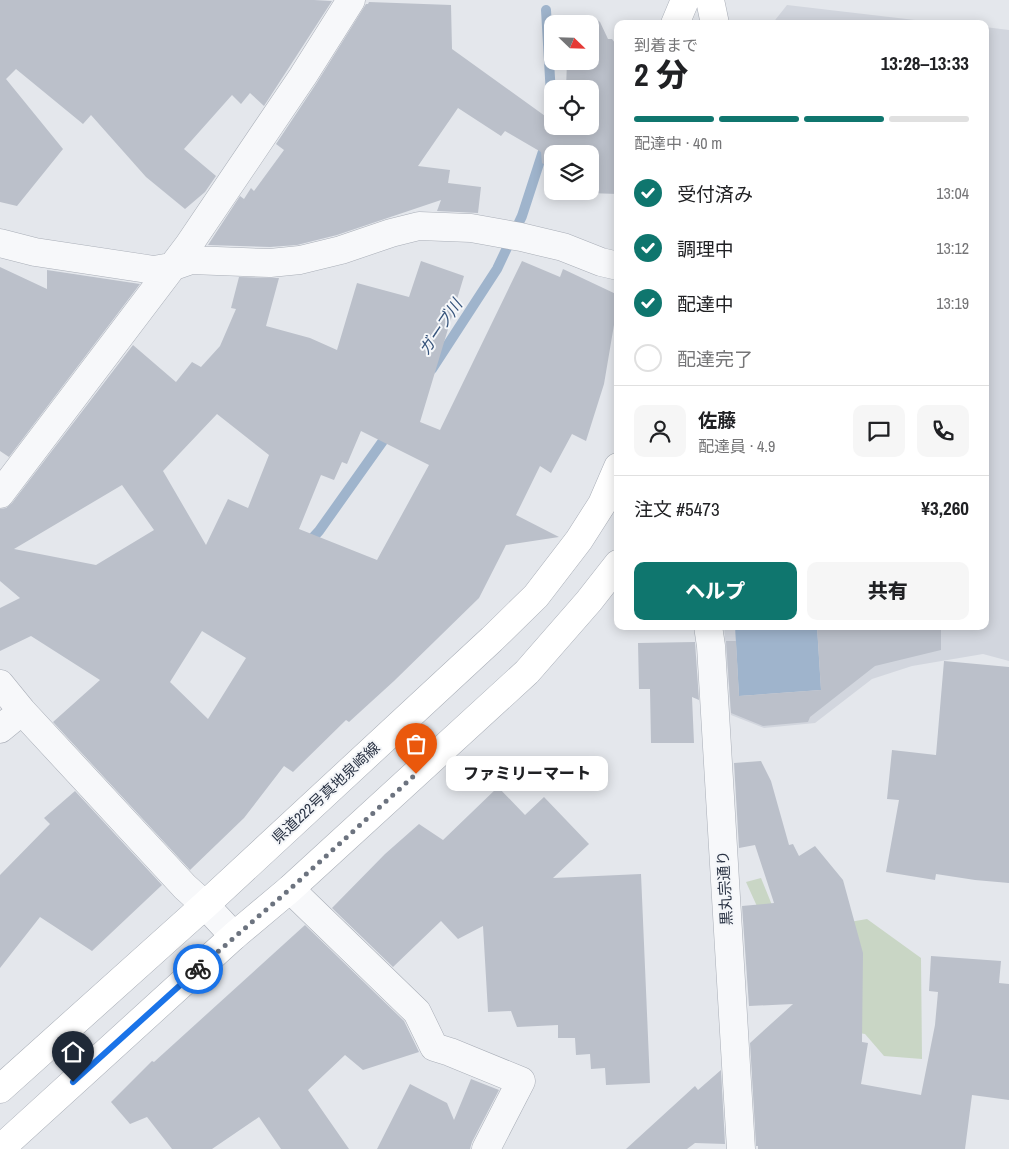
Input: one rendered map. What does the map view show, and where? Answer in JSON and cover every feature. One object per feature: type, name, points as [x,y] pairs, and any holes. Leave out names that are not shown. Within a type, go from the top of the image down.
[{"type":"main road","points":[[677,20],[684,0]]},
{"type":"main road","points":[[710,0],[714,20]]},
{"type":"main road","name":"県道222号真地泉崎線","points":[[0,1089],[205,904],[471,659],[536,596],[579,540],[610,509],[614,488]]},
{"type":"main road","points":[[0,1149],[234,936],[290,889],[527,672],[589,601],[614,569]]},
{"type":"street","points":[[0,494],[188,246],[303,76],[351,0]]},
{"type":"street","points":[[0,243],[35,252],[154,270],[171,267],[191,260],[270,263],[300,260],[341,250],[391,233],[419,226],[471,228],[509,235],[563,247],[614,265]]},
{"type":"street","name":"黒丸宗通り","points":[[708,630],[741,1149]]},
{"type":"street","points":[[0,684],[22,711],[185,887],[205,904],[234,936]]},
{"type":"street","points":[[0,728],[22,711]]},
{"type":"street","points":[[290,889],[417,1012],[434,1047],[521,1081],[486,1149]]},
{"type":"shaded area","points":[[787,5],[915,20],[775,20]]},
{"type":"shaded area","points":[[989,28],[1009,30],[1009,661],[983,654],[912,666],[872,679],[815,723],[764,728],[731,715],[724,630],[989,630]]},
{"type":"green space","points":[[761,878],[774,910],[815,928],[867,919],[921,958],[922,1059],[884,1056],[865,1034],[830,1028],[790,979],[746,882]]},
{"type":"water","points":[[735,630],[817,630],[821,690],[739,696]]},
{"type":"building","points":[[0,0],[332,1],[264,106],[250,93],[241,104],[232,95],[184,149],[216,176],[205,192],[185,209],[146,177],[91,115],[83,124],[16,69],[6,79],[63,149],[17,206],[0,202]]},
{"type":"building","points":[[369,2],[451,5],[452,49],[544,115],[544,135],[599,135],[599,80],[566,80],[567,70],[599,70],[599,21],[608,39],[612,39],[614,42],[614,194],[599,193],[599,145],[544,145],[544,164],[542,163],[541,152],[505,131],[501,136],[458,108],[418,166],[450,170],[448,183],[481,187],[478,213],[437,211],[441,200],[337,235],[297,245],[270,247],[208,245],[240,196],[244,199],[251,188],[254,191],[284,150],[276,144]]},
{"type":"building","points":[[421,261],[464,276],[420,422],[440,430],[522,261],[560,277],[563,269],[614,293],[614,325],[604,384],[586,441],[572,434],[551,473],[540,466],[516,515],[559,537],[506,545],[479,598],[394,681],[349,722],[346,720],[293,772],[284,766],[244,818],[190,870],[53,722],[100,680],[31,636],[0,651],[0,608],[20,598],[0,581],[0,509],[6,508],[12,503],[133,345],[176,382],[192,362],[201,367],[220,346],[236,309],[231,308],[239,277],[279,278],[266,326],[310,338],[337,350],[357,283],[409,297]],"holes":[[[217,414],[269,455],[248,508],[228,499],[206,545],[163,471]],[[361,431],[429,465],[377,560],[299,529],[321,475],[334,480],[342,462],[347,464]],[[122,485],[154,530],[96,565],[14,549]],[[202,631],[246,658],[208,719],[170,682]]]},
{"type":"building","points":[[0,267],[47,289],[47,270],[140,284],[9,457],[0,451]]},
{"type":"building","points":[[817,630],[941,630],[941,650],[875,666],[810,717],[808,722],[763,726],[731,713],[726,641],[736,641],[739,696],[821,690]]},
{"type":"building","points":[[695,642],[699,700],[692,697],[694,743],[651,743],[650,689],[639,689],[638,643]]},
{"type":"building","points":[[944,661],[1009,667],[1009,883],[936,874],[935,880],[886,872],[899,800],[887,799],[892,750],[936,755]]},
{"type":"building","points":[[761,761],[771,781],[789,845],[793,844],[799,856],[815,846],[843,880],[863,953],[862,1042],[868,1043],[861,1084],[921,1095],[935,1025],[938,992],[929,991],[931,956],[1001,961],[999,983],[1009,984],[1009,1100],[972,1095],[965,1149],[758,1149],[758,1146],[756,1146],[750,1043],[793,1004],[749,1006],[742,906],[774,903],[755,845],[739,848],[734,763]]},
{"type":"building","points":[[498,787],[525,815],[544,797],[589,844],[553,878],[641,874],[650,1083],[606,1085],[605,1068],[591,1069],[590,1054],[576,1055],[575,1038],[558,1038],[558,1025],[517,1027],[511,1011],[488,1012],[483,926],[458,939],[441,921],[393,967],[332,908],[385,854],[419,824],[443,840]]},
{"type":"building","points":[[75,791],[162,885],[92,951],[40,917],[0,968],[0,875],[50,824],[44,818]]},
{"type":"building","points":[[305,925],[404,1021],[419,1052],[363,1070],[345,1055],[308,1090],[349,1149],[281,1149],[259,1117],[212,1149],[172,1149],[147,1117],[130,1124],[111,1102],[152,1061],[154,1062]]},
{"type":"building","points":[[721,1070],[725,1144],[695,1143],[687,1149],[626,1149],[695,1086],[698,1090]]},
{"type":"building","points":[[471,1079],[499,1090],[470,1149],[377,1149],[410,1084],[447,1103],[454,1120]]},
{"type":"waterway","name":"ガーブ川","points":[[432,369],[497,269],[522,216],[548,136],[552,112],[546,10]]},
{"type":"waterway","name":"ガーブ川","points":[[307,544],[319,531],[390,431]]},
{"type":"way so far","points":[[198,969],[290,889],[416,774]]},
{"type":"place","name":"ファミリーマート","points":[[416,774]]},
{"type":"route","points":[[73,1082],[198,969]]}]
